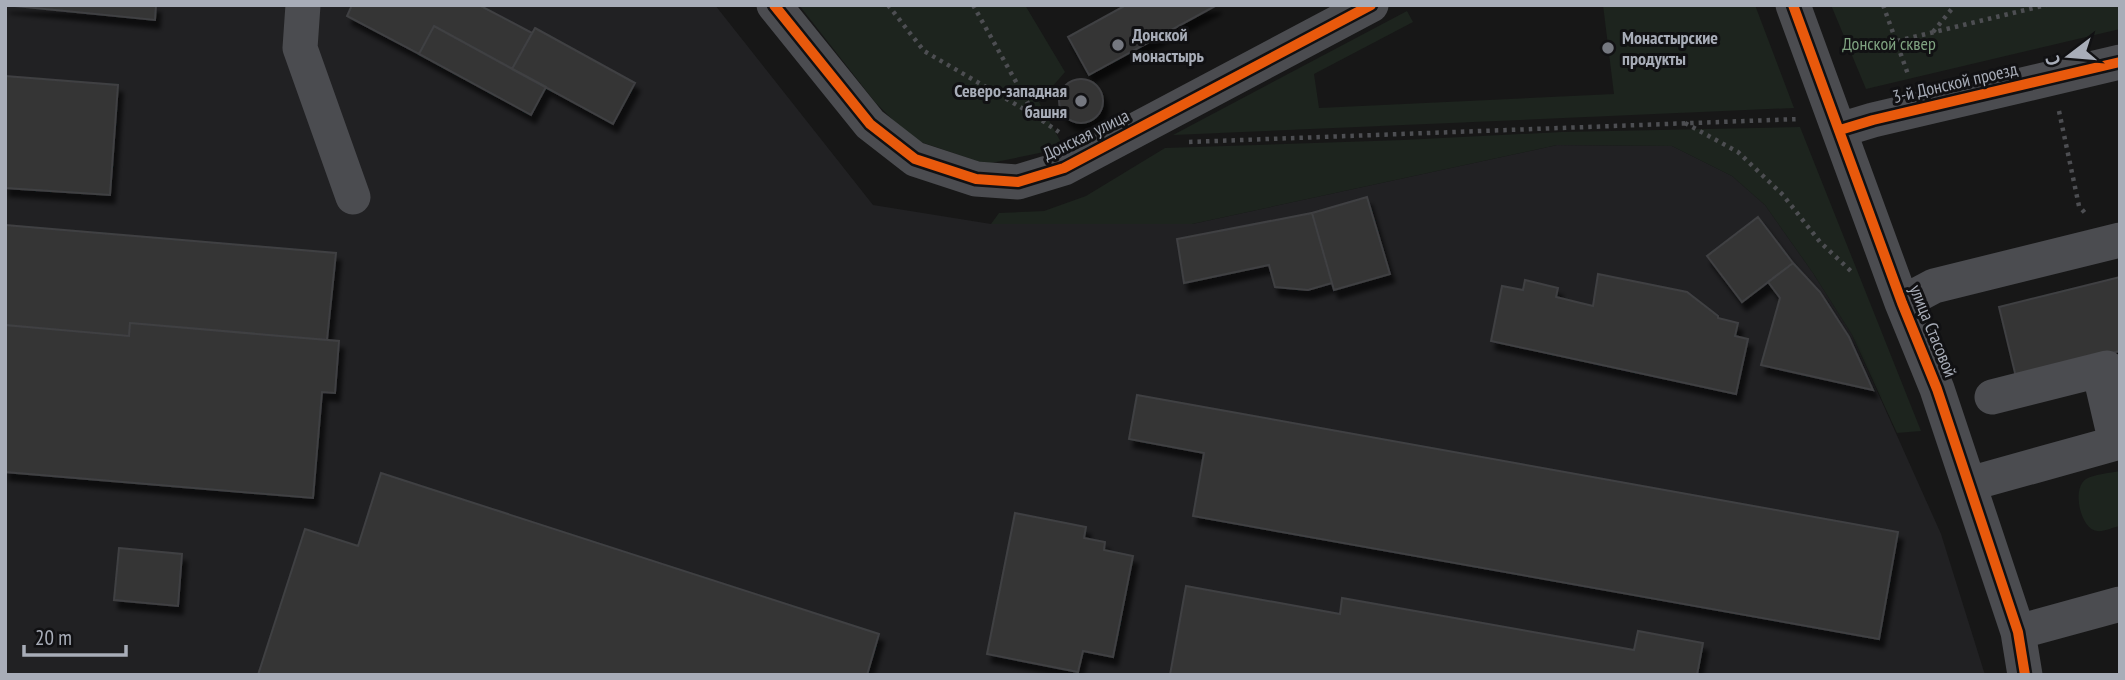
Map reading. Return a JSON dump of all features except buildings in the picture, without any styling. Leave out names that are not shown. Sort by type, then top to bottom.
[{"type":"street","points":[[303,5],[300,48],[353,197]]},
{"type":"street","name":"Донская улица","points":[[774,5],[870,124],[915,159],[976,179],[1018,182],[1064,168],[1371,5]]},
{"type":"street","name":"улица Стасовой","points":[[1793,5],[1902,303],[1937,388],[2018,632],[2025,675]]},
{"type":"street","name":"3-й Донской проезд","points":[[1840,130],[2120,62]]},
{"type":"street","points":[[1902,303],[1934,286],[2114,242]]},
{"type":"street","points":[[1969,484],[2118,442],[2103,369],[1992,397]]},
{"type":"street","points":[[2018,632],[2120,604]]},
{"type":"path","points":[[888,5],[924,51],[1034,115],[1057,132],[1071,132]]},
{"type":"path","points":[[973,5],[1034,115]]},
{"type":"path","points":[[1883,5],[1911,85]]},
{"type":"path","points":[[1932,32],[1955,5]]},
{"type":"path","points":[[1897,41],[2046,5]]},
{"type":"path","points":[[2057,102],[2079,206],[2114,242]]},
{"type":"path","points":[[1178,143],[1803,118]]},
{"type":"path","points":[[1684,123],[1738,152],[1783,195],[1820,242],[1858,279]]},
{"type":"shaded area","points":[[5,5],[715,5],[873,205],[991,224],[1192,224],[1557,145],[1672,146],[1732,176],[1765,205],[1852,335],[1941,534],[1985,675],[5,675]]},
{"type":"green space","points":[[799,5],[1025,5],[1065,72],[1039,102],[1064,148],[986,164],[912,139],[875,102]]},
{"type":"green space","points":[[1603,5],[1755,5],[1794,108],[1173,135],[1407,11],[1413,22],[1314,74],[1319,108],[1614,94]]},
{"type":"green space","name":"Донской сквер","points":[[1831,5],[2120,5],[2120,29],[1866,89]]},
{"type":"green space","points":[[1800,127],[1921,431],[1897,433],[1852,335],[1765,205],[1732,176],[1672,146],[1557,145],[1192,224],[991,224],[999,213],[1044,211],[1086,196],[1165,148],[1562,132]]},
{"type":"green space","points":[[2120,471],[2120,526],[2100,531],[2091,529],[2086,524],[2080,508],[2079,491],[2082,484],[2090,477]]},
{"type":"cycle path","points":[[774,5],[870,124],[915,159],[976,179],[1018,182],[1064,168],[1371,5]]},
{"type":"cycle path","points":[[1793,5],[1902,303],[1937,389],[2018,632],[2025,675]]},
{"type":"cycle path","points":[[1840,130],[2120,62]]},
{"type":"place","name":"Донской монастырь","points":[[1118,45]]},
{"type":"place","name":"Монастырские продукты","points":[[1608,48]]},
{"type":"place","name":"Северо-западная башня","points":[[1081,101]]}]
